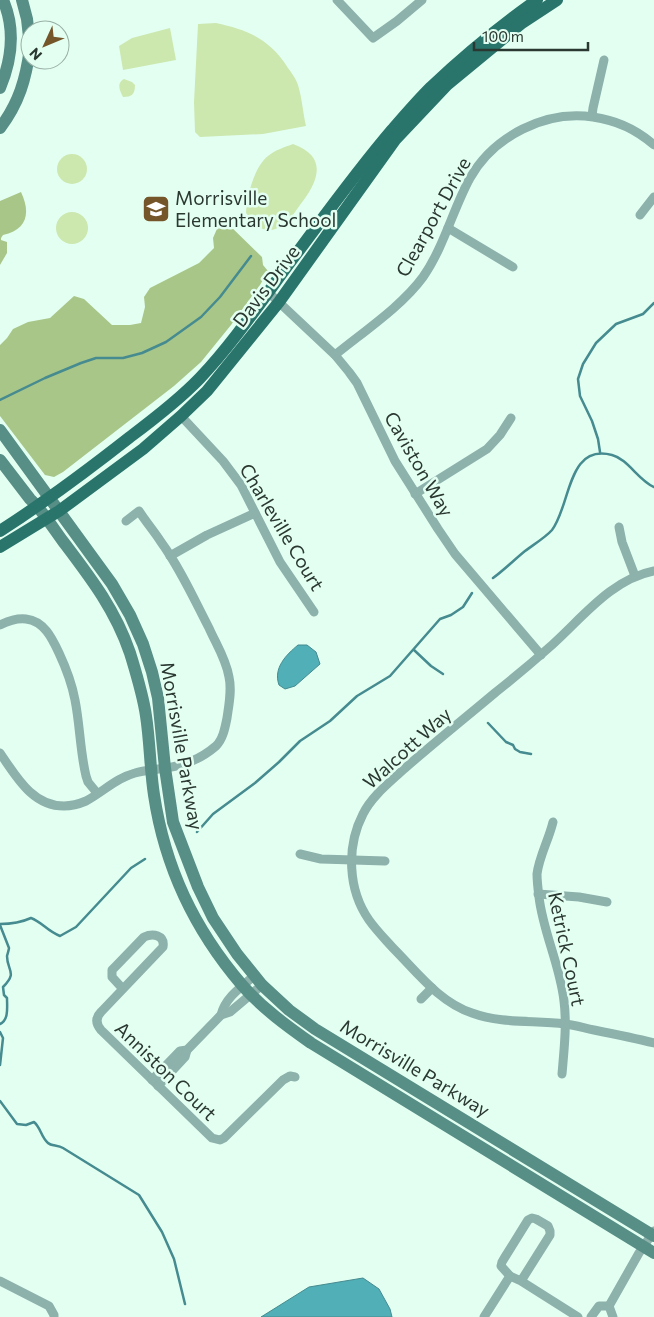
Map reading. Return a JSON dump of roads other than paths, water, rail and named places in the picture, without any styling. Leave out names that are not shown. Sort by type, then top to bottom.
[{"type":"main road","points":[[0,88],[10,55],[11,40],[9,18],[2,0]]},
{"type":"main road","points":[[22,0],[27,20]]},
{"type":"main road","name":"Davis Drive","points":[[0,531],[50,498],[162,412],[194,384],[227,347],[340,194],[410,110],[430,88],[464,58],[537,0]]},
{"type":"main road","name":"Davis Drive","points":[[0,547],[59,511],[143,448],[207,391],[279,302],[395,140],[447,85],[522,23],[557,0]]},
{"type":"main road","points":[[0,128],[13,109],[25,82],[27,70]]},
{"type":"main road","name":"Morrisville Parkway","points":[[0,430],[122,599],[130,615],[143,644],[158,698],[173,822],[198,887],[213,918],[258,980],[288,1010],[315,1029],[653,1234]]},
{"type":"main road","name":"Morrisville Parkway","points":[[0,460],[30,499],[38,506],[108,604],[137,676],[146,716],[151,769],[163,840],[178,883],[183,896],[207,938],[247,990],[280,1020],[311,1044],[649,1250]]},
{"type":"street","points":[[337,0],[373,38],[422,0]]},
{"type":"street","points":[[592,116],[604,60]]},
{"type":"street","name":"Clearport Drive","points":[[335,356],[415,287],[429,266],[470,178],[483,160],[500,144],[520,130],[545,121],[567,117],[592,116],[625,126],[654,145]]},
{"type":"street","points":[[640,215],[654,197]]},
{"type":"street","points":[[448,228],[513,267]]},
{"type":"street","name":"Caviston Way","points":[[268,292],[335,356],[349,372],[357,384],[395,462],[415,494],[456,554],[541,655]]},
{"type":"street","name":"Charleville Court","points":[[181,416],[232,472],[248,498],[280,562],[314,612]]},
{"type":"street","points":[[415,494],[487,449],[500,436],[511,418]]},
{"type":"street","points":[[0,753],[31,794],[57,806],[76,804],[86,800],[123,777],[196,759],[221,740],[225,728],[230,688],[229,677],[221,653],[162,542],[139,512],[126,521]]},
{"type":"street","points":[[170,556],[207,535],[255,513]]},
{"type":"street","points":[[619,527],[622,542],[635,576]]},
{"type":"street","name":"Walcott Way","points":[[654,571],[635,576],[601,598],[541,655],[415,760],[374,797],[358,826],[353,843],[351,861],[356,894],[369,921],[432,988],[454,1005],[478,1015],[498,1020],[566,1024],[654,1043]]},
{"type":"street","points":[[0,625],[9,621],[25,619],[37,623],[49,633],[72,686],[86,776],[96,794]]},
{"type":"street","name":"Ketrick Court","points":[[553,822],[537,875],[538,894],[543,918],[564,1001],[566,1024],[562,1074]]},
{"type":"street","points":[[300,854],[321,859],[385,861]]},
{"type":"street","points":[[538,894],[579,897],[607,902]]},
{"type":"street","points":[[149,935],[160,937],[164,944],[163,947],[123,989],[112,977],[112,970],[144,937],[149,935]]},
{"type":"street","points":[[155,1083],[185,1057],[186,1050],[221,1015],[226,1003],[247,990],[258,980]]},
{"type":"street","points":[[421,999],[432,988]]},
{"type":"street","name":"Anniston Court","points":[[123,989],[98,1015],[97,1023],[101,1030],[207,1134],[216,1140],[224,1138],[283,1080],[290,1076],[295,1077]]},
{"type":"street","points":[[522,1281],[550,1235],[548,1226],[532,1218],[528,1220],[501,1266],[510,1276],[522,1281],[578,1317]]},
{"type":"street","points":[[613,1317],[609,1306],[639,1253],[649,1250],[653,1234]]},
{"type":"street","points":[[489,1315],[510,1276]]},
{"type":"street","points":[[0,1281],[49,1306],[54,1317]]},
{"type":"street","points":[[591,1317],[599,1306],[609,1306]]},
{"type":"water","points":[[298,645],[307,645],[316,652],[320,664],[295,686],[285,689],[279,685],[279,668],[289,653]]},
{"type":"water","points":[[363,1278],[379,1289],[390,1309],[392,1317],[261,1317],[309,1287]]},
{"type":"waterway","points":[[0,400],[81,363],[96,358],[123,358],[142,353],[166,342],[201,317],[220,297],[251,256]]},
{"type":"waterway","points":[[600,452],[592,421],[580,396],[578,379],[583,364],[596,343],[616,324],[643,314],[654,303]]},
{"type":"waterway","points":[[493,578],[552,530],[558,519],[572,479],[578,467],[586,458],[597,454],[618,457],[643,480],[654,487]]},
{"type":"waterway","points":[[197,832],[213,814],[255,783],[300,741],[330,721],[357,696],[390,676],[440,619],[451,615],[463,607],[472,593]]},
{"type":"waterway","points":[[414,650],[443,674]]},
{"type":"waterway","points":[[488,723],[515,749],[531,754]]},
{"type":"waterway","points":[[0,924],[16,923],[31,918],[60,936],[76,927],[131,868],[145,859]]},
{"type":"waterway","points":[[0,925],[9,948],[7,961],[11,975],[3,987],[4,995],[7,998],[7,1013],[5,1020],[0,1024]]},
{"type":"waterway","points":[[0,1032],[3,1038],[0,1065]]},
{"type":"waterway","points":[[0,1101],[17,1124],[26,1125],[34,1122],[49,1144],[63,1148],[139,1195],[162,1232],[174,1259],[185,1304]]},
{"type":"place","name":"Morrisville Elementary School","points":[[156,209]]}]
